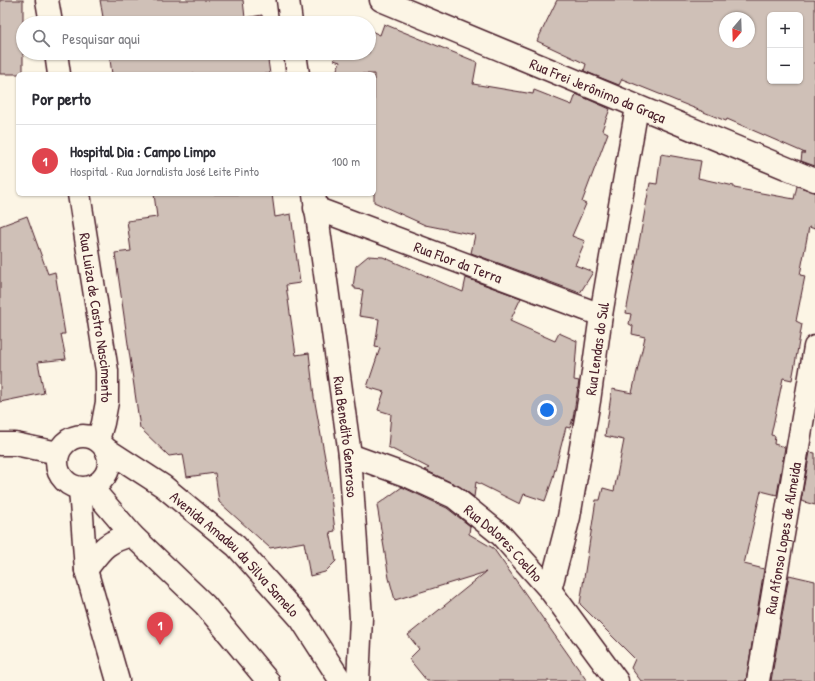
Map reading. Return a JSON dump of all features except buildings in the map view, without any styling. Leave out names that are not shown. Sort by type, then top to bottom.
[{"type":"street","points":[[47,0],[50,16]]},
{"type":"street","points":[[288,0],[290,16]]},
{"type":"street","name":"Rua Frei Jerônimo da Graça","points":[[381,0],[815,180]]},
{"type":"street","points":[[57,60],[59,72]]},
{"type":"street","points":[[296,60],[298,72]]},
{"type":"street","name":"Rua Lendas do Sul","points":[[550,590],[569,517],[589,401],[601,315],[637,106]]},
{"type":"street","name":"Rua Luiza de Castro Nascimento","points":[[78,196],[107,371],[107,402],[103,423],[102,445]]},
{"type":"street","name":"Rua Flor da Terra","points":[[314,201],[601,315]]},
{"type":"street","name":"Rua Benedito Generoso","points":[[314,201],[350,455],[361,618],[358,681]]},
{"type":"street","name":"Rua Afonso Lopes de Almeida","points":[[758,681],[815,347]]},
{"type":"street","points":[[87,436],[102,445],[110,460],[108,472],[102,482],[86,488],[69,485],[60,476],[57,465],[58,453],[65,443],[75,437],[87,436]]},
{"type":"street","points":[[0,444],[15,444],[58,453]]},
{"type":"street","name":"Avenida Amadeu da Silva Samelo","points":[[102,445],[164,486],[236,546],[301,619],[341,681]]},
{"type":"street","name":"Rua Dolores Coelho","points":[[350,455],[408,476],[454,497],[501,535],[550,590],[616,681]]},
{"type":"street","points":[[86,488],[205,606],[268,681]]},
{"type":"street","points":[[86,488],[86,570],[118,681]]},
{"type":"street","points":[[86,570],[102,549],[117,539],[132,535]]},
{"type":"place","name":"Hospital Dia : Campo Limpo","points":[[160,645]]}]
